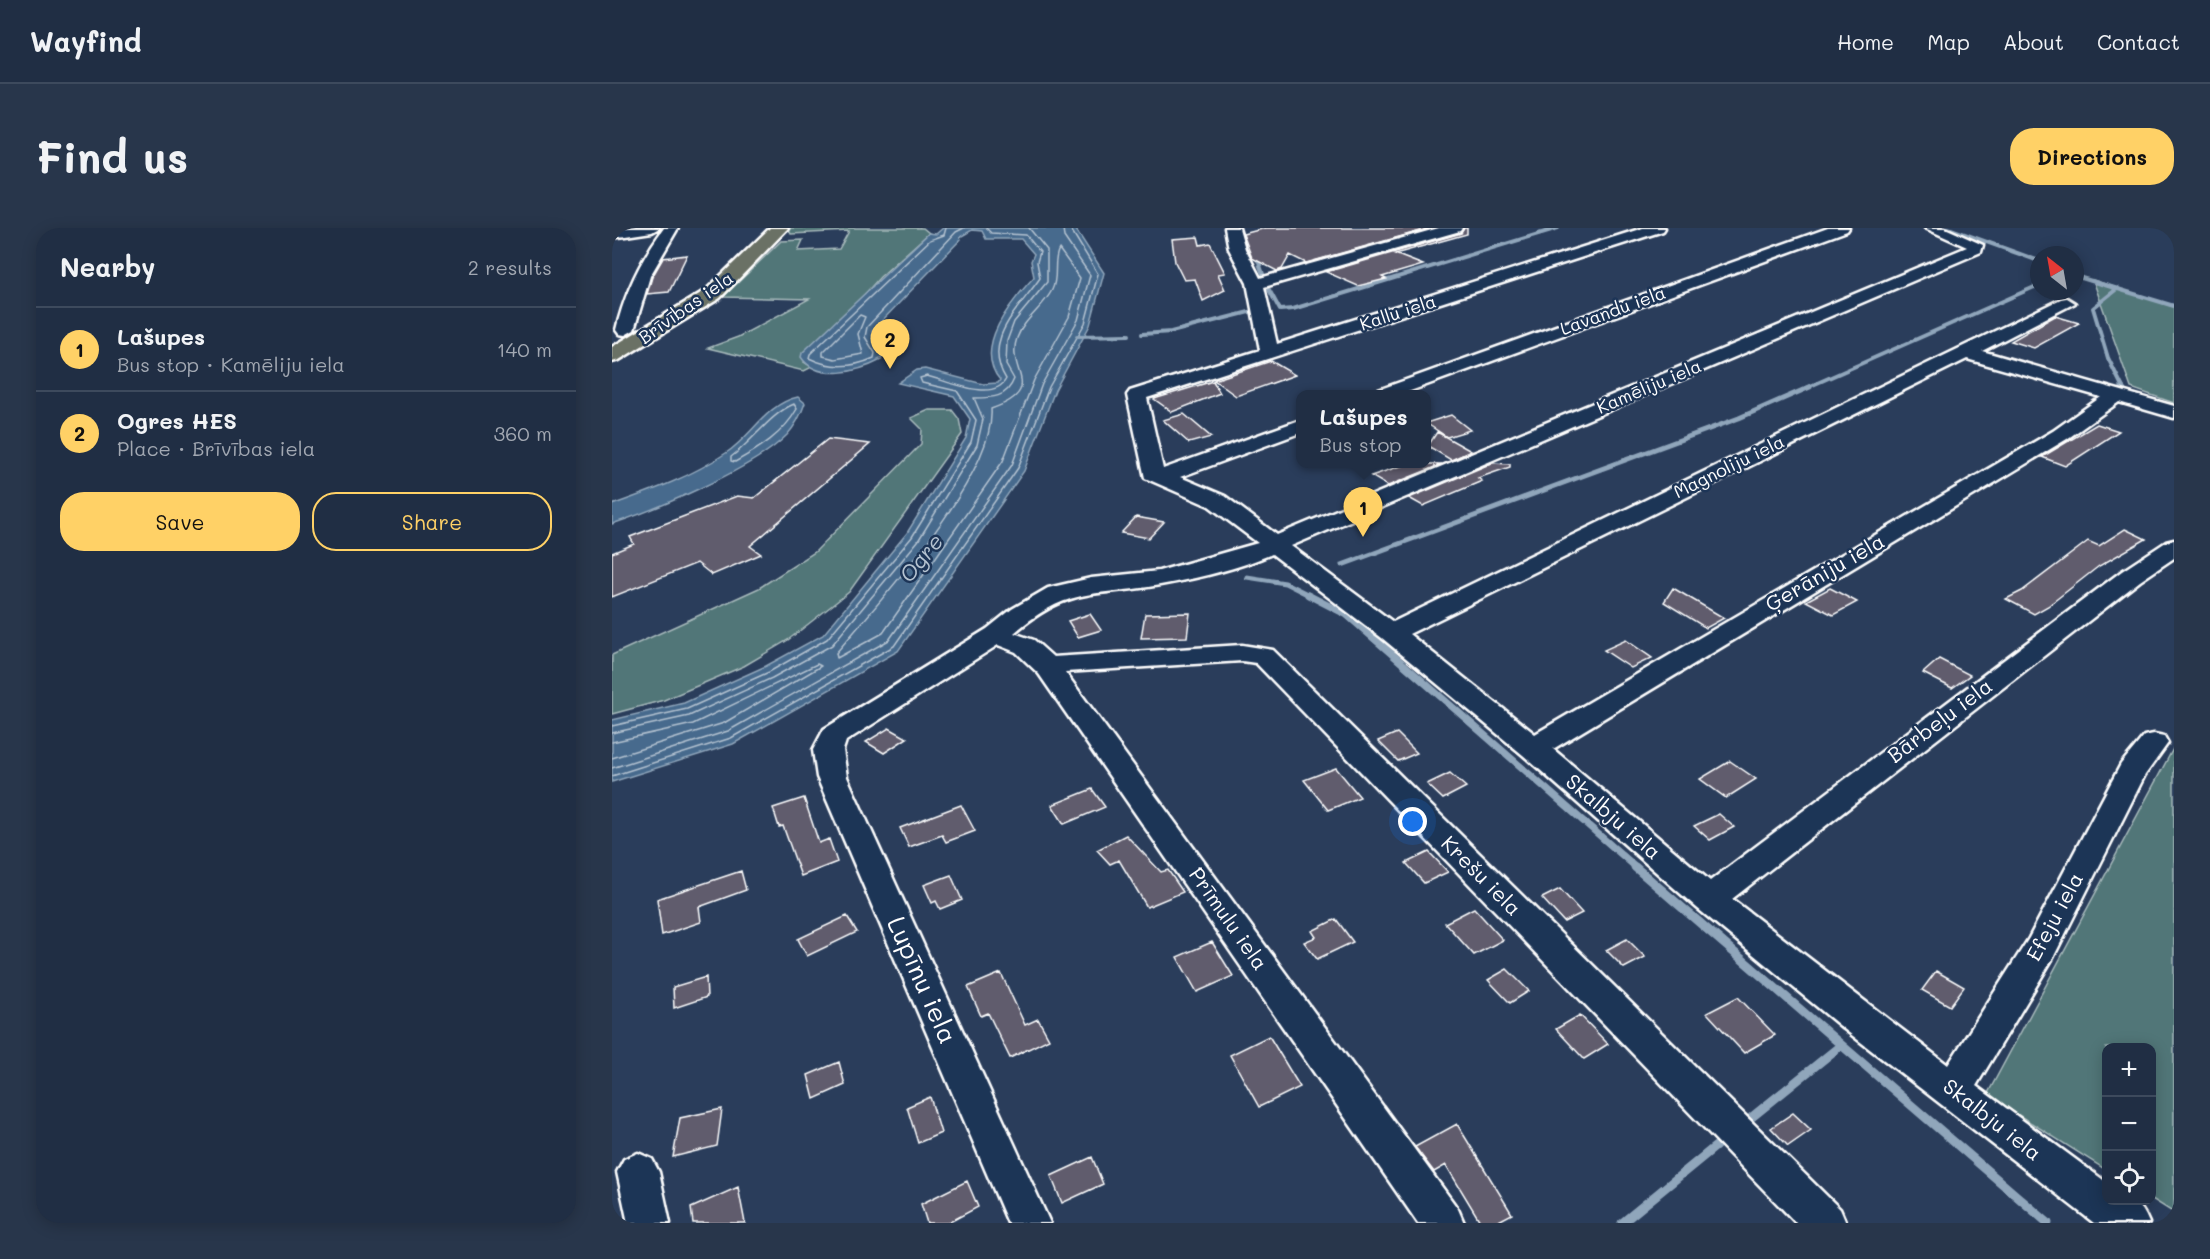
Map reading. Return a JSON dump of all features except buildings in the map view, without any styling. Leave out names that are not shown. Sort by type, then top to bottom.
[{"type":"main road","name":"Brīvības iela","points":[[612,356],[657,331],[713,294],[780,228]]},
{"type":"street","points":[[612,234],[652,228]]},
{"type":"street","points":[[657,331],[619,331],[642,274],[671,228]]},
{"type":"street","points":[[1255,283],[1271,282],[1455,228]]},
{"type":"street","name":"Kallu iela","points":[[1160,477],[1153,473],[1137,395],[1658,228]]},
{"type":"street","name":"Lavandu iela","points":[[1396,390],[1842,228]]},
{"type":"street","name":"Kamēliju iela","points":[[1276,545],[1976,249],[1975,245],[1932,228]]},
{"type":"street","points":[[1237,231],[1237,249],[1255,283],[1270,353]]},
{"type":"street","name":"Magnoliju iela","points":[[1391,633],[2067,303]]},
{"type":"street","points":[[1964,352],[2174,412]]},
{"type":"street","name":"Ģerāniju iela","points":[[1533,748],[2060,435],[2116,396]]},
{"type":"street","points":[[1160,477],[1296,427]]},
{"type":"street","name":"Skalbju iela","points":[[1160,477],[1217,501],[1391,633],[1533,748],[1709,899],[1857,1018],[2127,1223]]},
{"type":"street","points":[[996,635],[1021,614],[1057,592],[1091,585],[1137,581],[1184,573],[1276,545]]},
{"type":"street","name":"Bārbeļu iela","points":[[1709,899],[2112,590],[2174,546]]},
{"type":"street","name":"Prīmulu iela","points":[[996,635],[1025,646],[1049,668],[1443,1223]]},
{"type":"street","name":"Lupīnu iela","points":[[996,635],[834,736],[828,750],[832,777],[1029,1223]]},
{"type":"street","name":"Krešu iela","points":[[1049,668],[1059,664],[1242,653],[1264,656],[1825,1223]]},
{"type":"street","name":"Efeju iela","points":[[1953,1090],[2041,948],[2132,771],[2154,743]]},
{"type":"street","points":[[638,1172],[649,1223]]},
{"type":"green space","points":[[791,228],[923,228],[929,233],[880,277],[804,362],[812,367],[804,371],[708,348],[738,337],[809,299],[723,297],[781,241],[803,240],[798,251],[839,249],[849,231],[791,234],[789,230]]},
{"type":"green space","points":[[2093,280],[2174,307],[2174,403],[2131,388]]},
{"type":"green space","points":[[929,410],[952,410],[959,419],[962,434],[849,592],[788,640],[744,666],[664,700],[612,714],[612,655],[759,588],[815,552],[921,444],[922,429],[911,418]]},
{"type":"green space","points":[[2174,747],[2174,1213],[2156,1202],[2156,1043],[2102,1043],[2102,1167],[1987,1095]]},
{"type":"water","name":"Ogre","points":[[943,228],[1075,228],[1104,273],[1090,325],[1055,390],[1024,471],[898,651],[733,744],[612,782],[612,720],[684,703],[766,666],[823,635],[907,533],[966,438],[970,419],[954,396],[898,383],[917,370],[925,369],[983,384],[998,383],[1000,380],[993,367],[990,353],[993,339],[1006,311],[1034,277],[1031,261],[1034,254],[1021,239],[986,239],[982,231],[972,230],[960,237],[961,239],[872,331],[873,342],[885,355],[878,359],[881,360],[851,371],[828,372],[808,365],[801,357],[802,353],[929,233],[936,234]]},
{"type":"water","points":[[798,397],[805,403],[800,416],[787,435],[772,448],[704,486],[612,524],[612,505],[670,483],[713,462],[735,446],[777,406]]},
{"type":"waterway","points":[[1267,286],[1280,310],[1293,309],[1558,228]]},
{"type":"waterway","points":[[1948,228],[2030,258]]},
{"type":"waterway","points":[[1260,254],[1257,257],[1265,280]]},
{"type":"waterway","points":[[2084,279],[2117,289]]},
{"type":"waterway","points":[[1806,388],[2030,289]]},
{"type":"waterway","points":[[2117,289],[2174,306]]},
{"type":"waterway","points":[[2117,289],[2093,308],[2108,358],[2123,388]]},
{"type":"waterway","points":[[1142,334],[1171,332],[1257,310]]},
{"type":"waterway","points":[[1077,336],[1129,335]]},
{"type":"waterway","points":[[1342,565],[1739,418],[1810,387]]},
{"type":"waterway","points":[[2122,387],[2126,395],[2131,396]]},
{"type":"waterway","points":[[1247,577],[1285,583],[1311,596]]},
{"type":"waterway","points":[[1308,595],[1347,615],[1637,868]]},
{"type":"waterway","points":[[1635,867],[2048,1223]]},
{"type":"waterway","points":[[1752,1117],[1840,1046]]},
{"type":"waterway","points":[[1622,1223],[1716,1146]]},
{"type":"place","name":"Ogres HES","points":[[890,369]]},
{"type":"place","name":"Lašupes","points":[[1363,537]]}]
